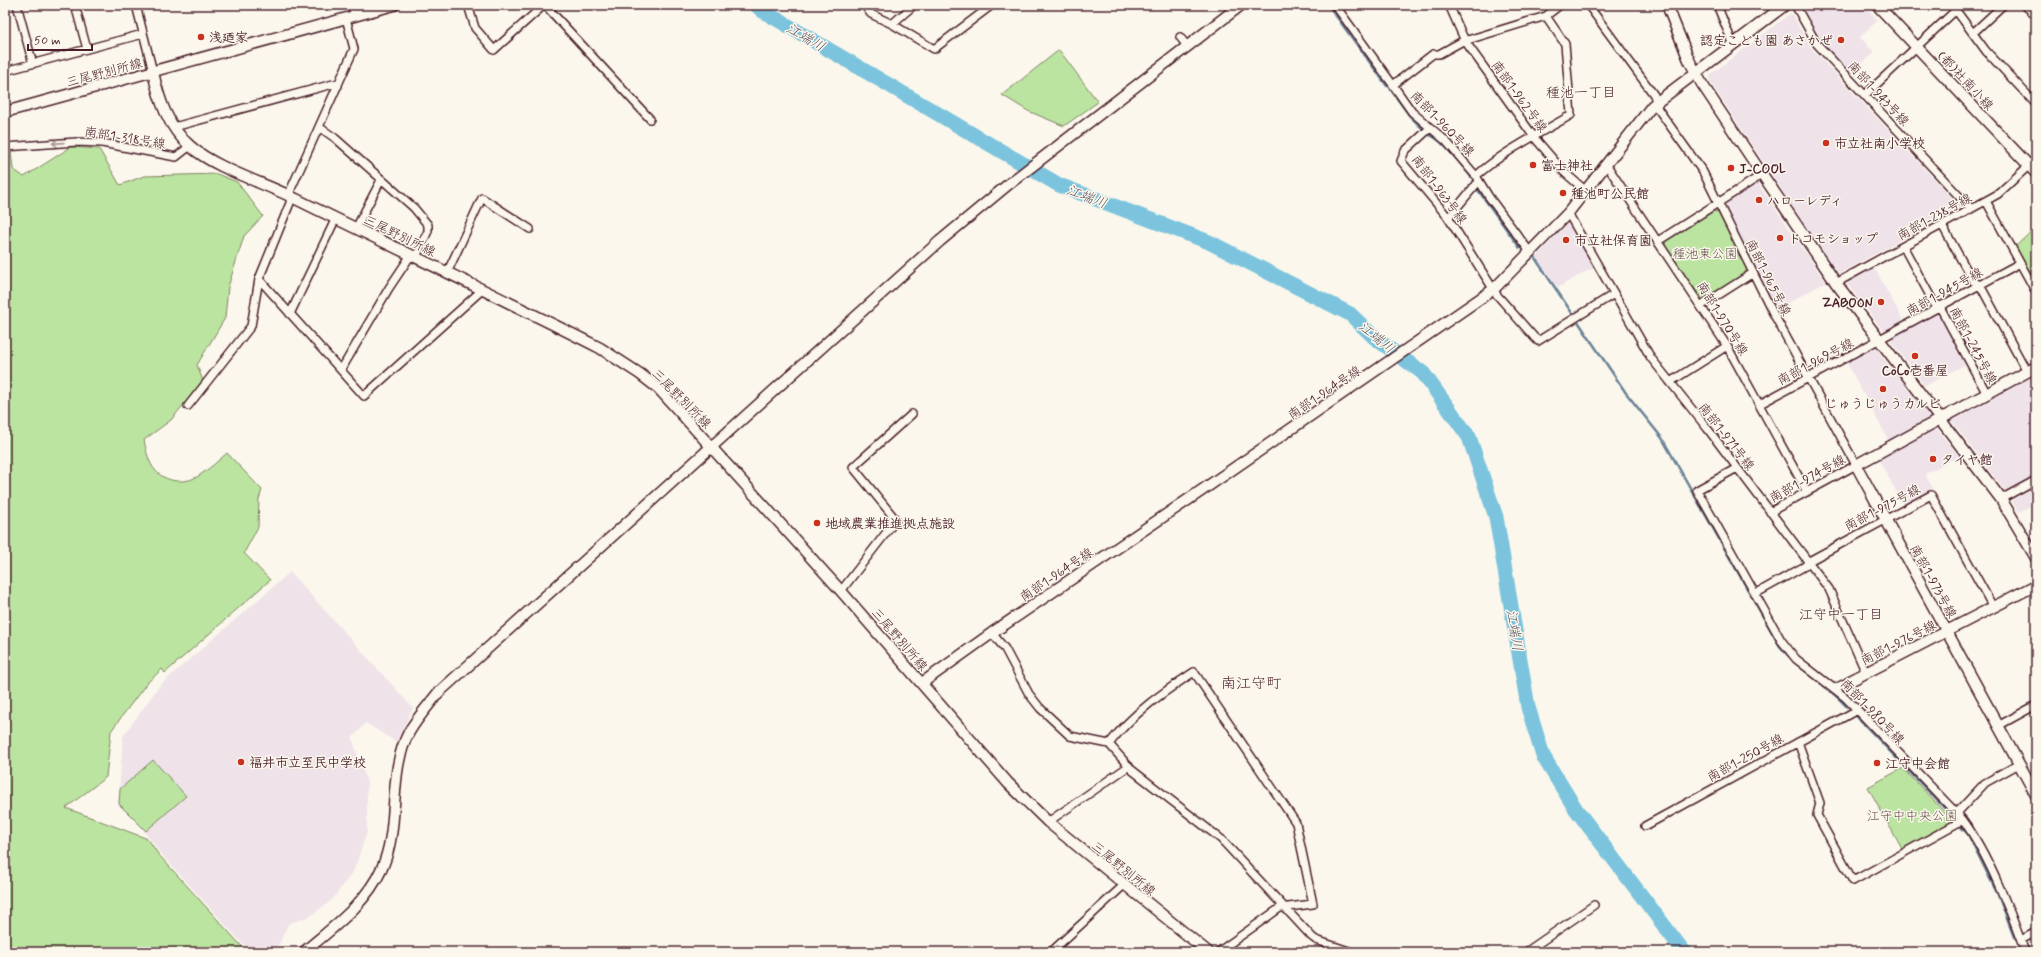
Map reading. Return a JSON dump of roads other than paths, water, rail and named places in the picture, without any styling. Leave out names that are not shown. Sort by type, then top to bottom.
[{"type":"street","points":[[17,5],[33,64]]},
{"type":"street","points":[[75,5],[87,49]]},
{"type":"street","points":[[136,5],[153,72],[394,5]]},
{"type":"street","points":[[188,406],[251,326],[259,280],[290,203],[290,189],[354,49],[351,17],[352,5]]},
{"type":"street","points":[[468,5],[475,28],[494,50],[545,5],[650,120]]},
{"type":"street","points":[[864,5],[871,14],[892,24],[934,49],[992,5]]},
{"type":"street","points":[[892,24],[914,5]]},
{"type":"street","points":[[304,952],[360,904],[377,879],[390,843],[401,755],[409,733],[427,706],[450,683],[940,241],[1058,146],[1241,5]]},
{"type":"street","points":[[1335,5],[1393,86]]},
{"type":"street","name":"南部1-962号線","points":[[1449,5],[1466,41],[1534,137],[1564,172],[1586,191]]},
{"type":"street","name":"南部1-960号線","points":[[1530,252],[1477,179],[1446,141],[1412,112],[1393,86],[1433,54],[1439,54],[1466,41],[1546,16],[1560,5]]},
{"type":"street","name":"南部1-965号線","points":[[1588,5],[1654,95],[1658,109],[1703,172],[1753,273],[1856,465]]},
{"type":"street","points":[[1667,5],[1696,72],[1762,174],[1836,283],[2001,499],[2036,558]]},
{"type":"street","points":[[1717,5],[1733,44]]},
{"type":"street","points":[[1696,72],[1784,5]]},
{"type":"street","name":"南部1-943号線","points":[[1795,5],[1817,44],[1971,208]]},
{"type":"street","name":"(都)社南小線","points":[[1877,5],[1916,47],[2032,162],[2036,173]]},
{"type":"street","points":[[1973,33],[2003,5]]},
{"type":"street","points":[[2024,5],[2036,15]]},
{"type":"street","points":[[1865,95],[1916,47],[1954,8],[1986,51],[2036,104]]},
{"type":"street","points":[[1449,217],[1488,165],[1571,115],[1565,44],[1546,16]]},
{"type":"street","points":[[5,71],[144,34]]},
{"type":"street","points":[[1180,37],[1187,46]]},
{"type":"street","name":"三尾野別所線","points":[[5,112],[153,72],[158,97],[174,127],[190,146],[221,165],[336,218],[600,348],[629,366],[658,388],[712,446],[922,683],[1008,783],[1048,822],[1208,952]]},
{"type":"street","name":"南部1-964号線","points":[[922,683],[992,632],[1369,376],[1494,289],[1568,213],[1656,102],[1696,72]]},
{"type":"street","points":[[174,127],[332,84],[338,86]]},
{"type":"street","points":[[319,127],[335,138],[414,208],[428,225],[428,230],[413,256],[389,288],[341,370]]},
{"type":"street","name":"南部1-963号線","points":[[1430,128],[1405,151],[1400,161],[1449,217],[1497,295],[1538,341],[1614,294]]},
{"type":"street","name":"南部1-318号線","points":[[5,146],[76,142],[102,143],[176,157],[190,146]]},
{"type":"street","name":"南部1-238号線","points":[[1836,283],[1998,194],[2032,162]]},
{"type":"street","name":"南部1-970号線","points":[[1606,164],[1727,346],[1808,492]]},
{"type":"street","points":[[1658,241],[1757,178]]},
{"type":"street","points":[[356,228],[381,180]]},
{"type":"street","points":[[447,273],[482,198],[530,229]]},
{"type":"street","points":[[1986,201],[2036,292]]},
{"type":"street","name":"南部1-971号線","points":[[1568,213],[1651,358],[1829,589],[1866,673]]},
{"type":"street","points":[[290,314],[336,218]]},
{"type":"street","points":[[1856,465],[2032,370],[1980,285],[1973,281],[1942,225]]},
{"type":"street","name":"南部1-245号線","points":[[1903,246],[1934,303],[1940,307],[1986,394]]},
{"type":"street","name":"南部1-945号線","points":[[1880,339],[2020,263]]},
{"type":"street","points":[[1701,306],[1753,273]]},
{"type":"street","points":[[259,280],[364,396],[482,290]]},
{"type":"street","name":"南部1-969号線","points":[[1760,404],[1880,339]]},
{"type":"street","points":[[1670,382],[1727,346]]},
{"type":"street","points":[[841,591],[896,520],[853,466],[912,414]]},
{"type":"street","name":"南部1-974号線","points":[[1770,512],[1856,465]]},
{"type":"street","name":"南部1-973号線","points":[[1856,465],[2036,795]]},
{"type":"street","name":"南部1-980号線","points":[[1737,468],[1697,490],[1782,640],[1796,659],[1835,688],[1963,820],[1971,831],[1998,886],[2025,952]]},
{"type":"street","points":[[2001,499],[2036,480]]},
{"type":"street","name":"南部1-975号線","points":[[1755,594],[1885,519],[1931,495],[1993,607]]},
{"type":"street","name":"南部1-976号線","points":[[1835,688],[2036,585]]},
{"type":"street","points":[[992,632],[1005,649],[1029,694],[1040,708],[1070,736],[1109,744],[1129,766],[1221,839],[1316,940],[1352,952]]},
{"type":"street","points":[[1109,744],[1120,730],[1147,704],[1194,672],[1296,823],[1313,904],[1284,907],[1218,952]]},
{"type":"street","points":[[1998,726],[2036,705]]},
{"type":"street","name":"南部1-250号線","points":[[1645,826],[1857,710]]},
{"type":"street","points":[[1798,742],[1820,803],[1817,815],[1853,881],[1963,820]]},
{"type":"street","points":[[1956,814],[1986,783],[2019,764]]},
{"type":"street","points":[[1048,822],[1129,766]]},
{"type":"street","points":[[1051,952],[1124,885]]},
{"type":"street","points":[[1526,952],[1594,905]]},
{"type":"street","points":[[2021,940],[2036,932]]},
{"type":"waterway","name":"江端川","points":[[756,5],[763,11],[1059,185],[1209,242],[1350,314],[1375,338],[1423,373],[1469,437],[1496,517],[1528,707],[1543,756],[1575,808],[1684,952]]},
{"type":"waterway","points":[[1328,5],[1387,86]]},
{"type":"waterway","points":[[1391,90],[1409,115],[1422,128]]},
{"type":"waterway","points":[[1429,135],[1439,141],[1452,154],[1473,179],[1473,183]]},
{"type":"waterway","points":[[1478,190],[1520,248]]},
{"type":"waterway","points":[[1535,258],[1572,313]]},
{"type":"waterway","points":[[1579,323],[1626,393],[1662,438],[1779,645],[1795,662],[1839,698],[1847,707]]},
{"type":"waterway","points":[[1857,717],[1951,815]]},
{"type":"waterway","points":[[1961,827],[1968,834],[1998,895],[2014,937]]},
{"type":"place","name":"浅廼家","points":[[201,37]]},
{"type":"place","name":"認定こども園 あさかぜ","points":[[1841,40]]},
{"type":"place","name":"市立社南小学校","points":[[1826,143]]},
{"type":"place","name":"富士神社","points":[[1533,165]]},
{"type":"place","name":"J-COOL","points":[[1731,168]]},
{"type":"place","name":"種池町公民館","points":[[1563,193]]},
{"type":"place","name":"ハローレディ","points":[[1759,200]]},
{"type":"place","name":"ドコモショップ","points":[[1780,238]]},
{"type":"place","name":"市立社保育園","points":[[1566,240]]},
{"type":"place","name":"ZABOON","points":[[1881,302]]},
{"type":"place","name":"CoCo壱番屋","points":[[1915,356]]},
{"type":"place","name":"じゅうじゅうカルビ","points":[[1883,389]]},
{"type":"place","name":"タイヤ館","points":[[1933,459]]},
{"type":"place","name":"地域農業推進拠点施設","points":[[817,523]]},
{"type":"place","name":"福井市立至民中学校","points":[[241,762]]},
{"type":"place","name":"江守中会館","points":[[1877,763]]},
{"type":"district","name":"種池一丁目","points":[[1581,92]]},
{"type":"district","name":"江守中一丁目","points":[[1841,614]]},
{"type":"district","name":"南江守町","points":[[1251,683]]},
{"type":"park label","name":"種池東公園","points":[[1705,253]]},
{"type":"park label","name":"江守中中央公園","points":[[1912,815]]}]
